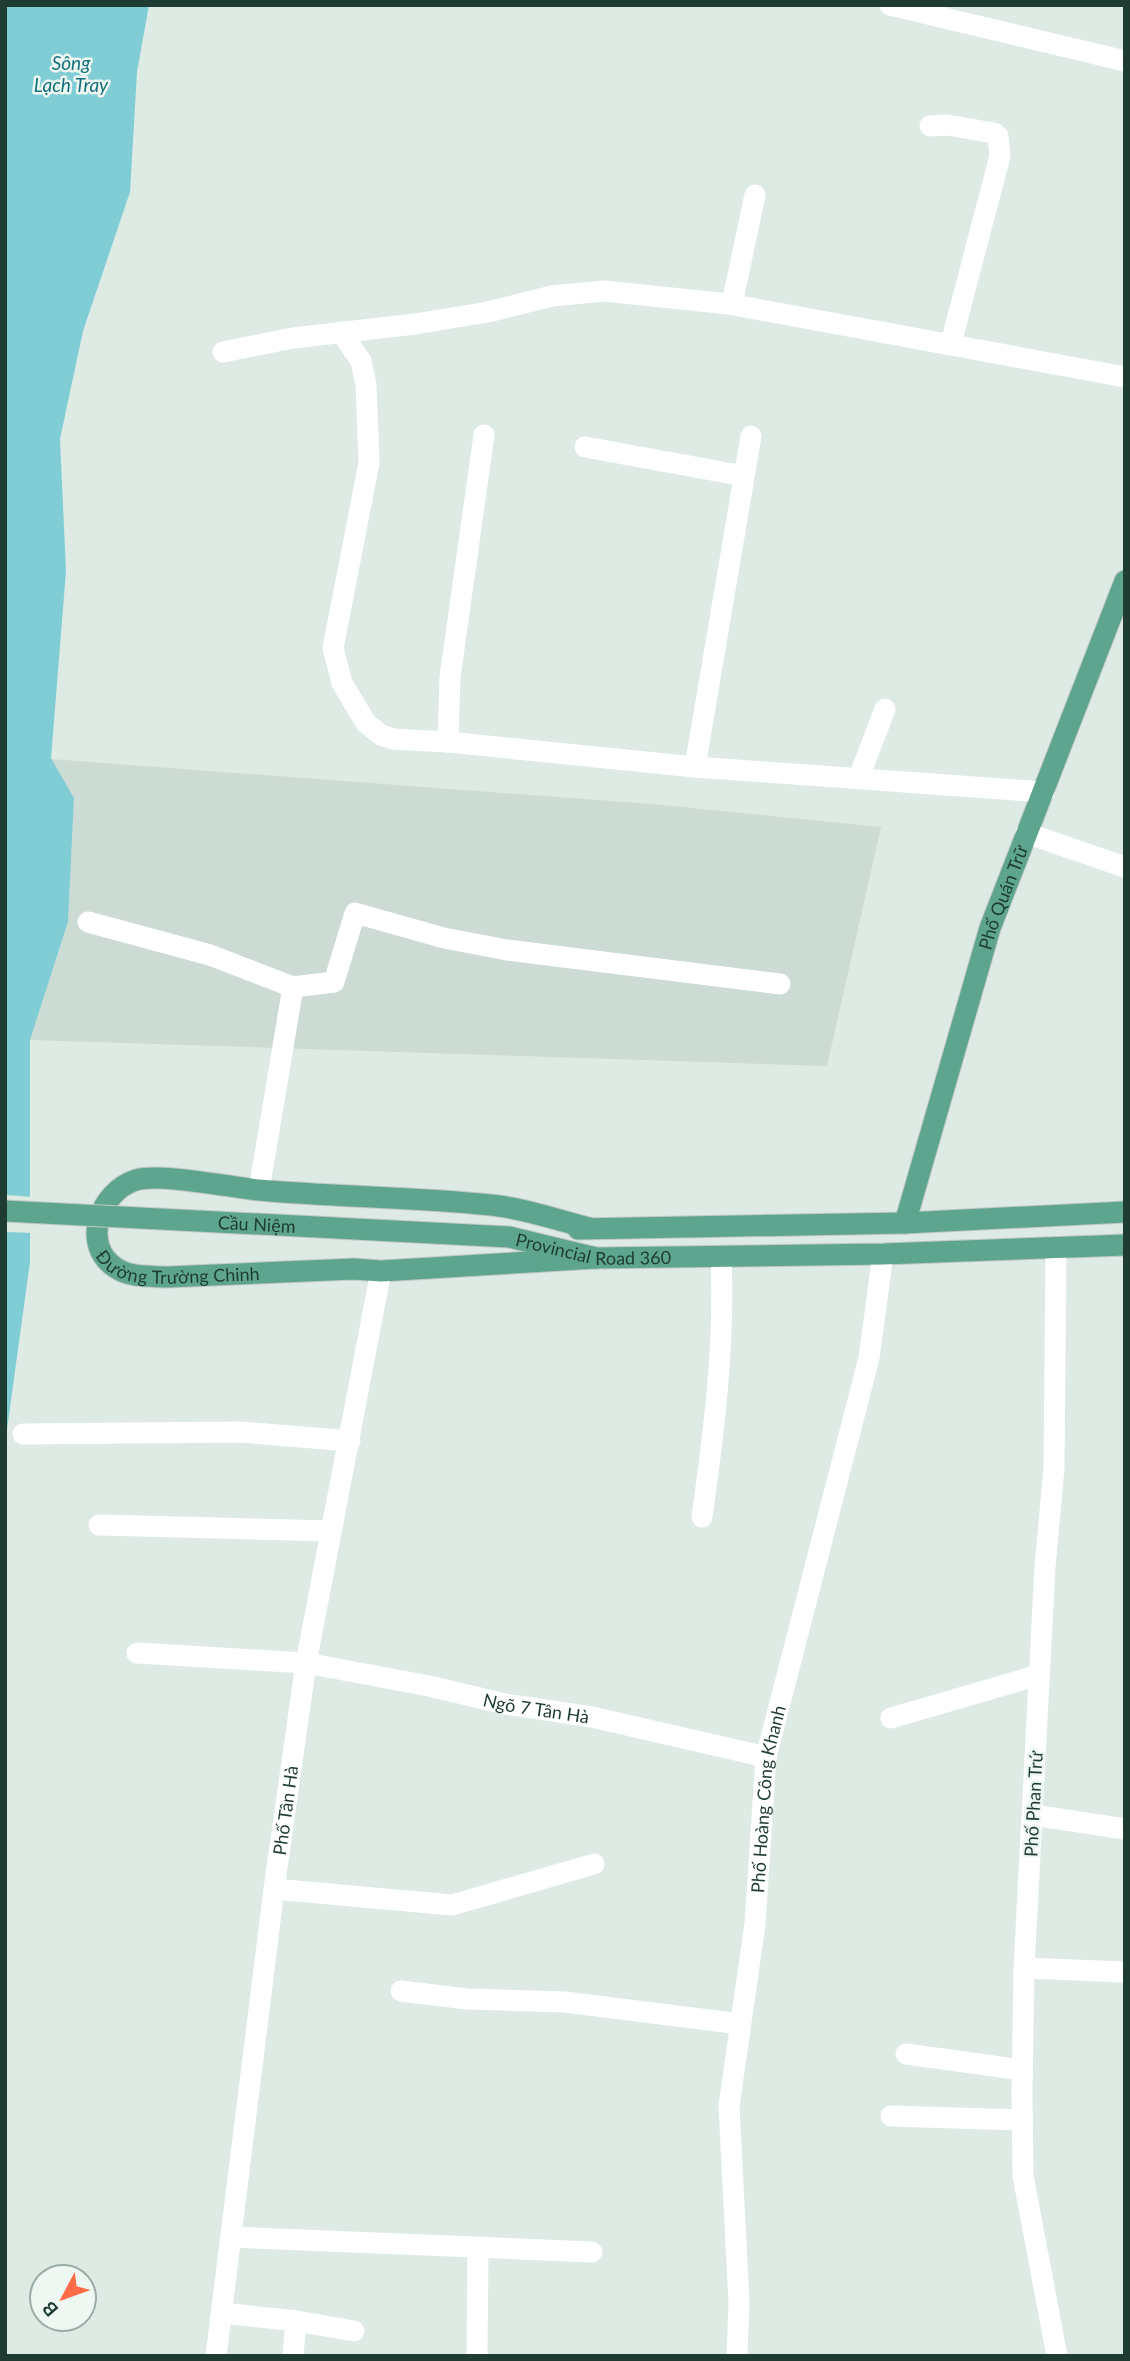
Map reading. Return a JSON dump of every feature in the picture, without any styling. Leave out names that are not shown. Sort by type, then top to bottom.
[{"type":"main road","name":"Phố Quán Trữ","points":[[905,1223],[990,928],[1125,581]]},
{"type":"main road","name":"Đường Trường Chinh","points":[[589,1228],[494,1205],[259,1190],[149,1178],[123,1186],[97,1221],[98,1244],[116,1268],[136,1276],[381,1271],[596,1258]]},
{"type":"main road","name":"Cầu Niệm","points":[[5,1211],[509,1237]]},
{"type":"main road","name":"Provincial Road 360","points":[[509,1237],[589,1228],[905,1223],[1125,1212]]},
{"type":"main road","name":"Provincial Road 360","points":[[509,1237],[596,1258],[883,1254],[1125,1245]]},
{"type":"street","points":[[890,5],[1125,61]]},
{"type":"street","points":[[930,126],[947,125],[994,133],[1000,143],[1000,156],[951,343]]},
{"type":"street","points":[[729,304],[733,299],[755,195]]},
{"type":"street","points":[[223,352],[256,344],[415,324],[579,293],[604,291],[729,304],[1125,377]]},
{"type":"street","points":[[341,332],[361,361],[366,384],[369,463],[333,648],[342,683],[366,723],[381,735],[393,739],[695,767],[1044,792]]},
{"type":"street","points":[[447,742],[450,677],[484,435]]},
{"type":"street","points":[[695,767],[751,436]]},
{"type":"street","points":[[585,447],[744,475]]},
{"type":"street","points":[[859,777],[885,709]]},
{"type":"street","points":[[1026,833],[1125,867]]},
{"type":"street","points":[[88,922],[210,955],[293,987],[334,982],[355,913],[444,938],[507,950],[780,984]]},
{"type":"street","points":[[259,1190],[293,987]]},
{"type":"street","name":"Phố Phan Trứ","points":[[1056,1249],[1055,1468],[1039,1675],[1024,1968],[1022,2120],[1023,2176],[1057,2356]]},
{"type":"street","name":"Phố Hoàng Công Khanh","points":[[737,2356],[739,2302],[729,2106],[755,1924],[766,1757],[869,1358],[883,1254]]},
{"type":"street","points":[[702,1517],[722,1327],[722,1257]]},
{"type":"street","name":"Phố Tân Hà","points":[[216,2356],[274,1889],[306,1663],[329,1531],[350,1441],[381,1271]]},
{"type":"street","points":[[23,1434],[205,1431],[350,1441]]},
{"type":"street","points":[[99,1525],[329,1531]]},
{"type":"street","name":"Ngõ 7 Tân Hà","points":[[138,1653],[306,1663],[429,1686],[505,1704],[592,1717],[766,1757]]},
{"type":"street","points":[[891,1718],[1039,1675]]},
{"type":"street","points":[[1032,1815],[1125,1829]]},
{"type":"street","points":[[274,1889],[452,1905],[594,1864]]},
{"type":"street","points":[[1024,1968],[1125,1972]]},
{"type":"street","points":[[401,1991],[467,1999],[565,2002],[740,2024]]},
{"type":"street","points":[[906,2054],[1022,2070]]},
{"type":"street","points":[[891,2116],[1022,2120]]},
{"type":"street","points":[[232,2237],[592,2252]]},
{"type":"street","points":[[477,2356],[478,2248]]},
{"type":"street","points":[[222,2313],[354,2331]]},
{"type":"street","points":[[293,2356],[296,2321]]},
{"type":"shaded area","points":[[51,759],[663,805],[881,827],[827,1066],[30,1040],[68,922],[74,798]]},
{"type":"water","name":"Sông Lạch Tray","points":[[5,5],[149,5],[137,72],[130,192],[83,331],[60,439],[66,571],[51,758],[74,798],[68,922],[30,1040],[30,1262],[5,1444]]},
{"type":"pier","points":[[5,1195],[33,1197],[34,1233],[5,1232]]}]
